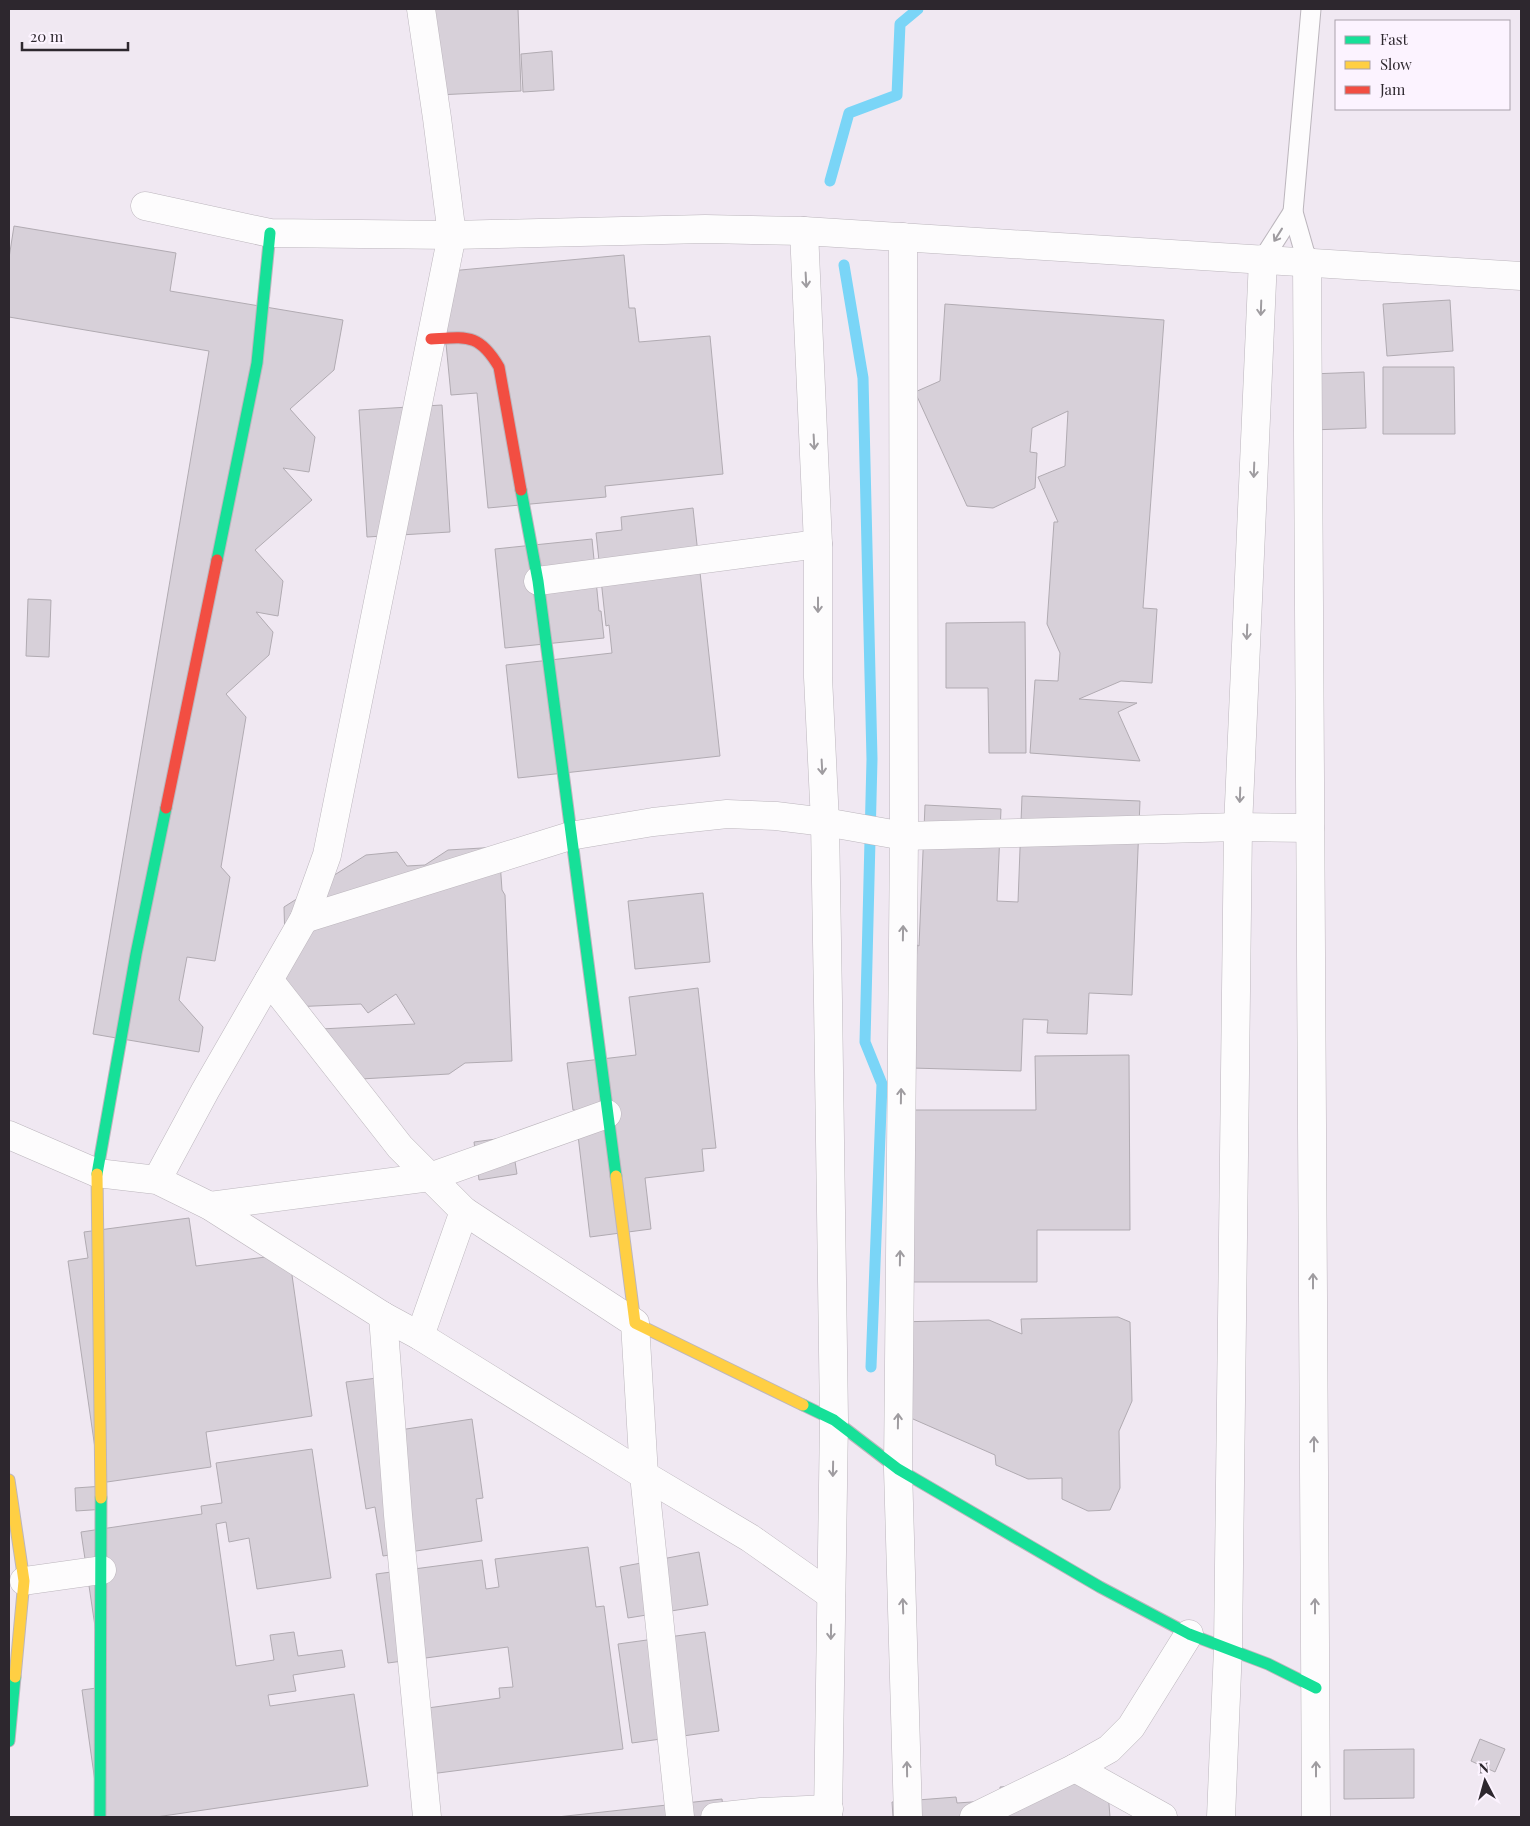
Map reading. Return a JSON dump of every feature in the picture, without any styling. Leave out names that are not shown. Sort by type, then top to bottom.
[{"type":"street","points":[[157,1180],[205,1091],[304,919],[327,855],[452,235],[438,118],[421,9]]},
{"type":"street","points":[[146,206],[270,233],[452,235],[705,229],[804,231],[1307,261],[1521,276]]},
{"type":"street","points":[[715,1817],[761,1812],[828,1813],[834,1420],[824,822],[818,677],[818,544],[804,231]]},
{"type":"street","points":[[100,1817],[102,1570],[97,1173],[136,954],[257,364],[270,233]]},
{"type":"street","points":[[903,237],[904,836],[898,1470],[908,1817]]},
{"type":"street","points":[[1222,1817],[1228,1648],[1238,827],[1263,259]]},
{"type":"street","points":[[1307,261],[1316,1817]]},
{"type":"street","points":[[431,339],[467,337],[480,341],[490,350],[499,366],[538,581],[635,1323],[644,1475],[680,1817]]},
{"type":"street","points":[[538,581],[818,544]]},
{"type":"street","points":[[304,919],[570,836],[653,822],[727,814],[776,816],[904,836],[1238,827],[1310,828]]},
{"type":"street","points":[[269,980],[400,1147],[464,1211],[635,1323],[834,1420],[898,1470],[1100,1587],[1189,1634],[1268,1664],[1316,1688]]},
{"type":"street","points":[[210,1206],[430,1177],[607,1114]]},
{"type":"street","points":[[9,1135],[97,1173],[157,1180],[210,1206],[384,1316],[420,1336],[644,1475],[750,1538],[831,1595]]},
{"type":"street","points":[[420,1336],[464,1211]]},
{"type":"street","points":[[384,1316],[398,1515],[427,1817]]},
{"type":"street","points":[[9,1480],[24,1581],[9,1741]]},
{"type":"street","points":[[24,1581],[102,1570]]},
{"type":"street","points":[[974,1817],[1074,1768],[1109,1748],[1131,1727],[1189,1634]]},
{"type":"street","points":[[1074,1768],[1163,1817]]},
{"type":"lane","points":[[1307,261],[1292,212],[1311,9]]},
{"type":"lane","points":[[1263,259],[1292,212]]},
{"type":"building","points":[[433,9],[518,9],[521,91],[437,95]]},
{"type":"building","points":[[552,51],[554,90],[523,92],[521,54]]},
{"type":"building","points":[[14,226],[176,253],[170,291],[343,320],[334,370],[290,409],[315,437],[309,472],[283,468],[312,500],[255,550],[283,581],[278,616],[256,612],[273,632],[269,655],[226,694],[246,717],[221,867],[230,877],[215,961],[187,957],[179,1000],[203,1027],[199,1052],[93,1034],[209,351],[9,317],[9,258]]},
{"type":"building","points":[[624,255],[629,308],[635,308],[639,342],[710,336],[723,474],[605,486],[606,497],[488,508],[477,393],[451,395],[439,272]]},
{"type":"building","points":[[1450,300],[1453,351],[1387,356],[1383,304]]},
{"type":"building","points":[[945,304],[1164,320],[1143,608],[1157,609],[1152,683],[1121,681],[1079,699],[1137,703],[1118,712],[1140,761],[1030,753],[1035,680],[1058,681],[1060,653],[1047,624],[1054,522],[1058,522],[1038,477],[1065,466],[1068,411],[1032,428],[1030,452],[1037,453],[1035,488],[993,508],[967,506],[915,392],[940,381]]},
{"type":"building","points":[[1383,367],[1454,367],[1455,434],[1383,434]]},
{"type":"building","points":[[1364,372],[1366,428],[1311,430],[1310,374]]},
{"type":"building","points":[[442,405],[450,532],[367,537],[359,410]]},
{"type":"building","points":[[693,508],[720,756],[518,778],[506,665],[612,653],[609,625],[606,626],[596,533],[622,530],[621,517]]},
{"type":"building","points":[[592,539],[599,611],[601,611],[604,638],[505,648],[495,549]]},
{"type":"building","points":[[28,599],[51,600],[49,657],[26,656]]},
{"type":"building","points":[[1025,622],[1026,753],[989,753],[988,688],[946,688],[946,623]]},
{"type":"building","points":[[1022,796],[1140,801],[1132,995],[1089,993],[1087,1034],[1047,1033],[1048,1020],[1023,1019],[1021,1071],[911,1068],[917,945],[919,946],[925,805],[1001,809],[997,901],[1018,902]]},
{"type":"building","points":[[499,847],[502,890],[505,895],[512,1061],[465,1063],[449,1074],[343,1080],[321,1029],[415,1024],[396,994],[368,1013],[361,1004],[291,1007],[272,951],[285,941],[284,907],[366,855],[397,852],[407,866],[425,865],[448,850]]},
{"type":"building","points":[[703,893],[710,962],[635,969],[628,901]]},
{"type":"building","points":[[698,988],[716,1148],[702,1149],[704,1171],[645,1178],[651,1229],[590,1237],[575,1110],[573,1110],[567,1063],[636,1055],[629,997]]},
{"type":"building","points":[[1129,1055],[1130,1230],[1037,1230],[1037,1282],[893,1282],[905,1110],[1036,1110],[1035,1056]]},
{"type":"building","points":[[511,1137],[517,1174],[479,1180],[474,1142]]},
{"type":"building","points":[[189,1218],[196,1266],[289,1254],[312,1416],[206,1432],[211,1467],[100,1483],[68,1261],[88,1258],[84,1232]]},
{"type":"building","points":[[1118,1317],[1130,1322],[1132,1401],[1119,1431],[1120,1488],[1110,1510],[1088,1511],[1062,1499],[1062,1478],[1028,1479],[996,1465],[995,1455],[888,1408],[894,1322],[989,1320],[1022,1334],[1021,1319]]},
{"type":"building","points":[[385,1377],[393,1431],[472,1419],[483,1498],[476,1499],[482,1541],[383,1556],[375,1507],[366,1509],[346,1382]]},
{"type":"building","points":[[312,1449],[331,1578],[257,1589],[249,1538],[229,1542],[226,1522],[216,1524],[236,1666],[274,1660],[270,1635],[294,1632],[298,1656],[342,1650],[345,1667],[293,1675],[296,1691],[268,1695],[270,1706],[354,1694],[368,1786],[156,1817],[100,1817],[82,1690],[104,1687],[81,1532],[202,1514],[201,1506],[222,1503],[216,1463]]},
{"type":"building","points":[[104,1486],[106,1509],[76,1511],[75,1488]]},
{"type":"building","points":[[588,1547],[596,1607],[604,1606],[623,1749],[415,1776],[406,1711],[500,1698],[499,1688],[513,1687],[508,1647],[388,1663],[376,1574],[482,1560],[486,1589],[499,1587],[495,1559]]},
{"type":"building","points":[[699,1552],[708,1605],[628,1618],[620,1567]]},
{"type":"building","points":[[705,1632],[719,1731],[632,1743],[618,1644]]},
{"type":"building","points":[[1480,1739],[1505,1749],[1495,1772],[1471,1761]]},
{"type":"building","points":[[1414,1749],[1414,1798],[1344,1799],[1344,1750]]},
{"type":"building","points":[[1107,1779],[1110,1817],[893,1817],[892,1802],[956,1797],[957,1803],[1001,1800],[1000,1787]]},
{"type":"building","points":[[722,1799],[724,1817],[557,1817]]},
{"type":"waterway","points":[[830,181],[849,113],[897,95],[900,24],[918,9]]},
{"type":"waterway","points":[[844,265],[863,378],[872,759],[865,1042],[882,1084],[871,1367]]},
{"type":"traffic: fast","points":[[217,560],[257,363],[270,233]]},
{"type":"traffic: fast","points":[[521,490],[538,581],[616,1176]]},
{"type":"traffic: fast","points":[[97,1174],[136,954],[166,808]]},
{"type":"traffic: fast","points":[[803,1405],[834,1420],[898,1469],[1100,1587],[1189,1634],[1268,1664],[1316,1688]]},
{"type":"traffic: fast","points":[[100,1817],[101,1498]]},
{"type":"traffic: fast","points":[[9,1741],[15,1677]]},
{"type":"traffic: slow","points":[[97,1174],[101,1498]]},
{"type":"traffic: slow","points":[[616,1176],[635,1323],[803,1405]]},
{"type":"traffic: slow","points":[[9,1480],[24,1581],[15,1677]]},
{"type":"traffic: jam","points":[[431,339],[471,339],[485,348],[499,367],[521,490]]},
{"type":"traffic: jam","points":[[166,808],[217,560]]}]
